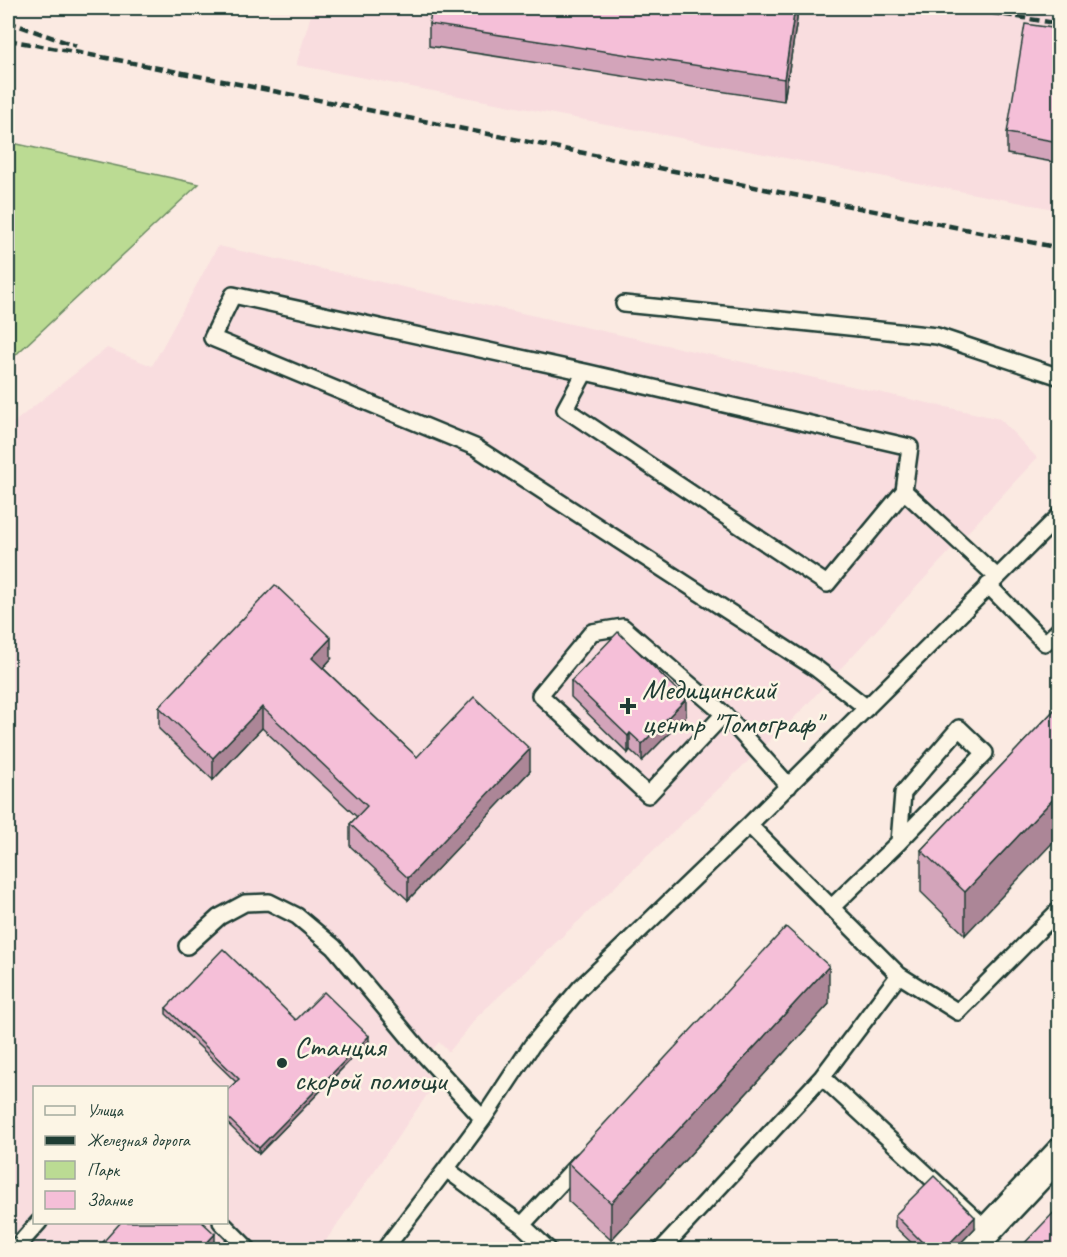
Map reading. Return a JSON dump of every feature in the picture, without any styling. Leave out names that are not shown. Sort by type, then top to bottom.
[{"type":"street","points":[[978,1240],[1059,1153]]},
{"type":"lane","points":[[585,372],[565,409],[827,584],[904,491],[910,447],[585,372],[233,296],[212,338],[474,447],[818,669],[867,708]]},
{"type":"lane","points":[[624,304],[937,336],[1059,377]]},
{"type":"lane","points":[[904,491],[993,581],[1045,643],[1059,629]]},
{"type":"lane","points":[[384,1250],[483,1119],[532,1046],[580,988],[789,786],[1059,515]]},
{"type":"lane","points":[[724,714],[648,795],[540,694],[592,632],[622,627],[724,714],[789,786]]},
{"type":"lane","points":[[831,908],[899,842],[985,753],[959,728],[903,794],[899,842]]},
{"type":"lane","points":[[749,825],[898,975],[958,1012],[1059,909]]},
{"type":"lane","points":[[187,946],[219,916],[245,903],[269,902],[297,916],[334,947],[418,1048],[483,1119]]},
{"type":"lane","points":[[661,1250],[822,1077],[898,975]]},
{"type":"lane","points":[[822,1077],[978,1240]]},
{"type":"lane","points":[[522,1225],[587,1155]]},
{"type":"lane","points":[[447,1168],[522,1225],[549,1250]]},
{"type":"lane","points":[[14,1250],[37,1224]]},
{"type":"lane","points":[[223,1224],[249,1250]]},
{"type":"shaded area","points":[[313,8],[1059,8],[1059,210],[296,65]]},
{"type":"shaded area","points":[[218,246],[1000,419],[1037,458],[799,713],[478,1016],[449,1052],[439,1042],[419,1066],[436,1082],[320,1249],[8,1250],[8,427],[107,348],[152,366]]},
{"type":"green space","points":[[8,142],[199,184],[8,362]]},
{"type":"building","points":[[432,8],[795,8],[784,79],[429,24]]},
{"type":"building","points":[[1025,24],[1059,29],[1059,142],[1007,133]]},
{"type":"building","points":[[275,585],[331,638],[312,658],[417,757],[474,697],[530,749],[408,878],[350,824],[367,806],[262,707],[213,758],[159,707]]},
{"type":"building","name":"Медицинский центр \"Томограф\"","points":[[618,632],[686,699],[642,744],[630,733],[628,736],[571,681]]},
{"type":"building","points":[[1059,705],[1059,793],[965,892],[921,850]]},
{"type":"building","points":[[786,927],[829,966],[611,1203],[568,1163]]},
{"type":"building","name":"Станция скорой помощи","points":[[223,949],[296,1020],[324,992],[369,1036],[259,1148],[228,1118],[228,1089],[239,1079],[166,1008]]},
{"type":"building","points":[[934,1176],[975,1217],[943,1250],[930,1250],[895,1215]]},
{"type":"building","points":[[1059,1207],[1059,1250],[1018,1250]]},
{"type":"building","points":[[119,1224],[204,1224],[215,1234],[200,1250],[96,1250]]},
{"type":"railway","points":[[88,8],[113,13]]},
{"type":"railway","points":[[964,8],[1060,24]]},
{"type":"railway","points":[[8,22],[76,46]]},
{"type":"railway","points":[[8,40],[1060,248]]},
{"type":"place","name":"Медицинский центр \"Томограф\"","points":[[628,706]]},
{"type":"place","name":"Станция скорой помощи","points":[[282,1063]]}]
